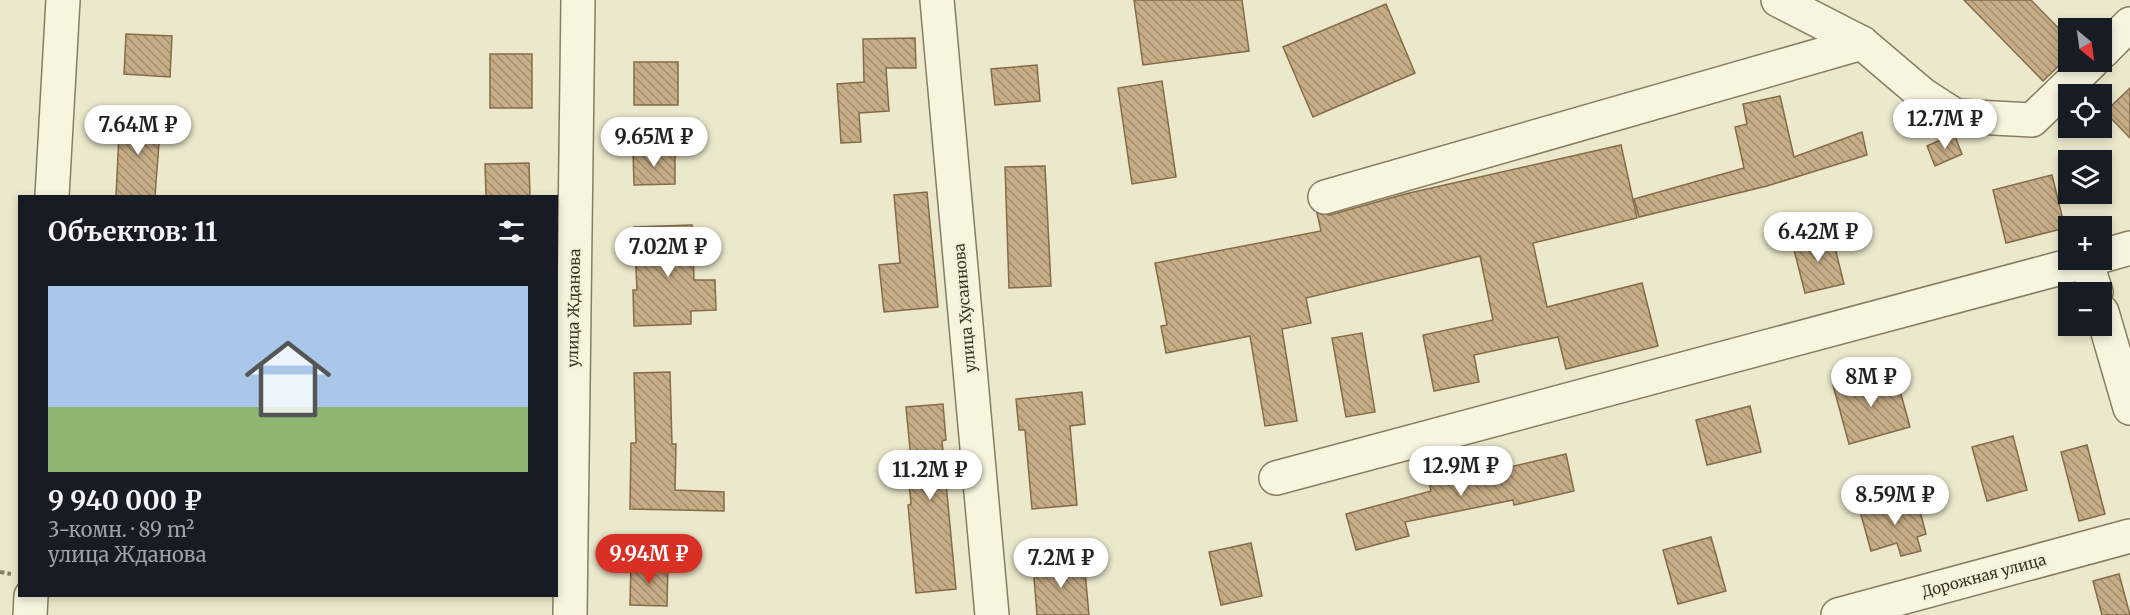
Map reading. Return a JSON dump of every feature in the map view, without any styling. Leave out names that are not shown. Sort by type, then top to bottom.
[{"type":"street","points":[[52,195],[63,0]]},
{"type":"street","name":"улица Жданова","points":[[570,615],[578,0]]},
{"type":"street","name":"улица Хусаинова","points":[[937,0],[992,615]]},
{"type":"street","points":[[1778,0],[1862,43],[1922,94],[1956,116],[2032,120],[2082,72]]},
{"type":"street","points":[[2112,42],[2130,24]]},
{"type":"street","points":[[1325,196],[1862,43]]},
{"type":"street","points":[[2112,253],[2130,248]]},
{"type":"street","points":[[1276,478],[2058,268]]},
{"type":"street","points":[[2109,336],[2130,408]]},
{"type":"street","name":"Дорожная улица","points":[[1838,615],[2130,536]]},
{"type":"street","points":[[30,615],[31,597]]},
{"type":"building","points":[[1134,0],[1242,0],[1249,51],[1143,65]]},
{"type":"building","points":[[1964,0],[2031,0],[2058,28],[2058,67],[2043,81]]},
{"type":"building","points":[[1386,4],[1415,73],[1313,117],[1283,47]]},
{"type":"building","points":[[126,34],[172,36],[170,77],[124,74]]},
{"type":"building","points":[[915,38],[916,68],[886,68],[889,111],[859,113],[861,142],[841,143],[837,84],[864,82],[863,39]]},
{"type":"building","points":[[490,54],[532,54],[532,108],[490,108]]},
{"type":"building","points":[[634,62],[678,62],[678,105],[634,105]]},
{"type":"building","points":[[1037,65],[1040,101],[995,105],[991,69]]},
{"type":"building","points":[[1162,81],[1176,177],[1132,184],[1118,88]]},
{"type":"building","points":[[2130,88],[2130,138],[2112,119],[2112,105]]},
{"type":"building","points":[[1780,96],[1794,157],[1862,132],[1867,155],[1767,186],[1639,217],[1634,199],[1744,168],[1735,127],[1747,124],[1743,104]]},
{"type":"building","points":[[120,115],[161,117],[155,195],[116,195]]},
{"type":"building","points":[[1954,134],[1962,154],[1935,166],[1927,146]]},
{"type":"building","points":[[1621,145],[1637,218],[1533,243],[1547,307],[1642,283],[1658,346],[1566,369],[1558,337],[1474,355],[1479,382],[1434,391],[1423,335],[1493,320],[1480,256],[1306,298],[1311,323],[1282,329],[1297,421],[1265,426],[1250,336],[1166,353],[1161,326],[1167,325],[1155,263],[1321,231],[1317,213],[1330,215],[1405,194]]},
{"type":"building","points":[[675,151],[675,184],[634,185],[633,152]]},
{"type":"building","points":[[529,163],[530,195],[486,195],[485,164]]},
{"type":"building","points":[[1045,166],[1051,286],[1009,288],[1005,167]]},
{"type":"building","points":[[2052,175],[2062,216],[2058,216],[2058,230],[2006,243],[1993,190]]},
{"type":"building","points":[[927,192],[938,307],[884,312],[879,265],[900,263],[894,195]]},
{"type":"building","points":[[692,225],[694,280],[715,280],[716,310],[691,311],[691,324],[634,326],[633,290],[637,290],[634,227]]},
{"type":"building","points":[[1831,232],[1844,284],[1805,293],[1792,242]]},
{"type":"building","points":[[1362,333],[1375,412],[1346,417],[1332,338]]},
{"type":"building","points":[[670,372],[672,444],[676,444],[675,490],[724,492],[724,511],[630,509],[631,443],[636,443],[634,373]]},
{"type":"building","points":[[1896,376],[1910,427],[1849,444],[1833,385],[1864,377],[1866,385]]},
{"type":"building","points":[[1082,392],[1085,424],[1070,426],[1077,505],[1032,509],[1025,430],[1019,430],[1016,399]]},
{"type":"building","points":[[943,404],[946,440],[942,441],[956,589],[916,593],[908,505],[911,504],[909,481],[913,481],[906,407]]},
{"type":"building","points":[[1750,406],[1761,452],[1707,465],[1696,420]]},
{"type":"building","points":[[2013,436],[2027,490],[1987,501],[1972,447]]},
{"type":"building","points":[[2087,445],[2105,514],[2079,521],[2061,452]]},
{"type":"building","points":[[1566,454],[1574,491],[1514,505],[1513,500],[1405,522],[1409,536],[1356,550],[1346,514],[1431,491],[1428,478],[1487,465],[1489,472]]},
{"type":"building","points":[[1916,496],[1926,534],[1917,537],[1921,551],[1901,556],[1897,543],[1871,551],[1860,511]]},
{"type":"building","points":[[1711,537],[1726,591],[1678,604],[1663,550]]},
{"type":"building","points":[[1251,543],[1262,596],[1221,605],[1209,552]]},
{"type":"building","points":[[1084,561],[1089,615],[1037,615],[1033,565]]},
{"type":"building","points":[[631,564],[668,564],[667,606],[630,605]]},
{"type":"building","points":[[2119,574],[2130,615],[2102,615],[2093,581]]}]
